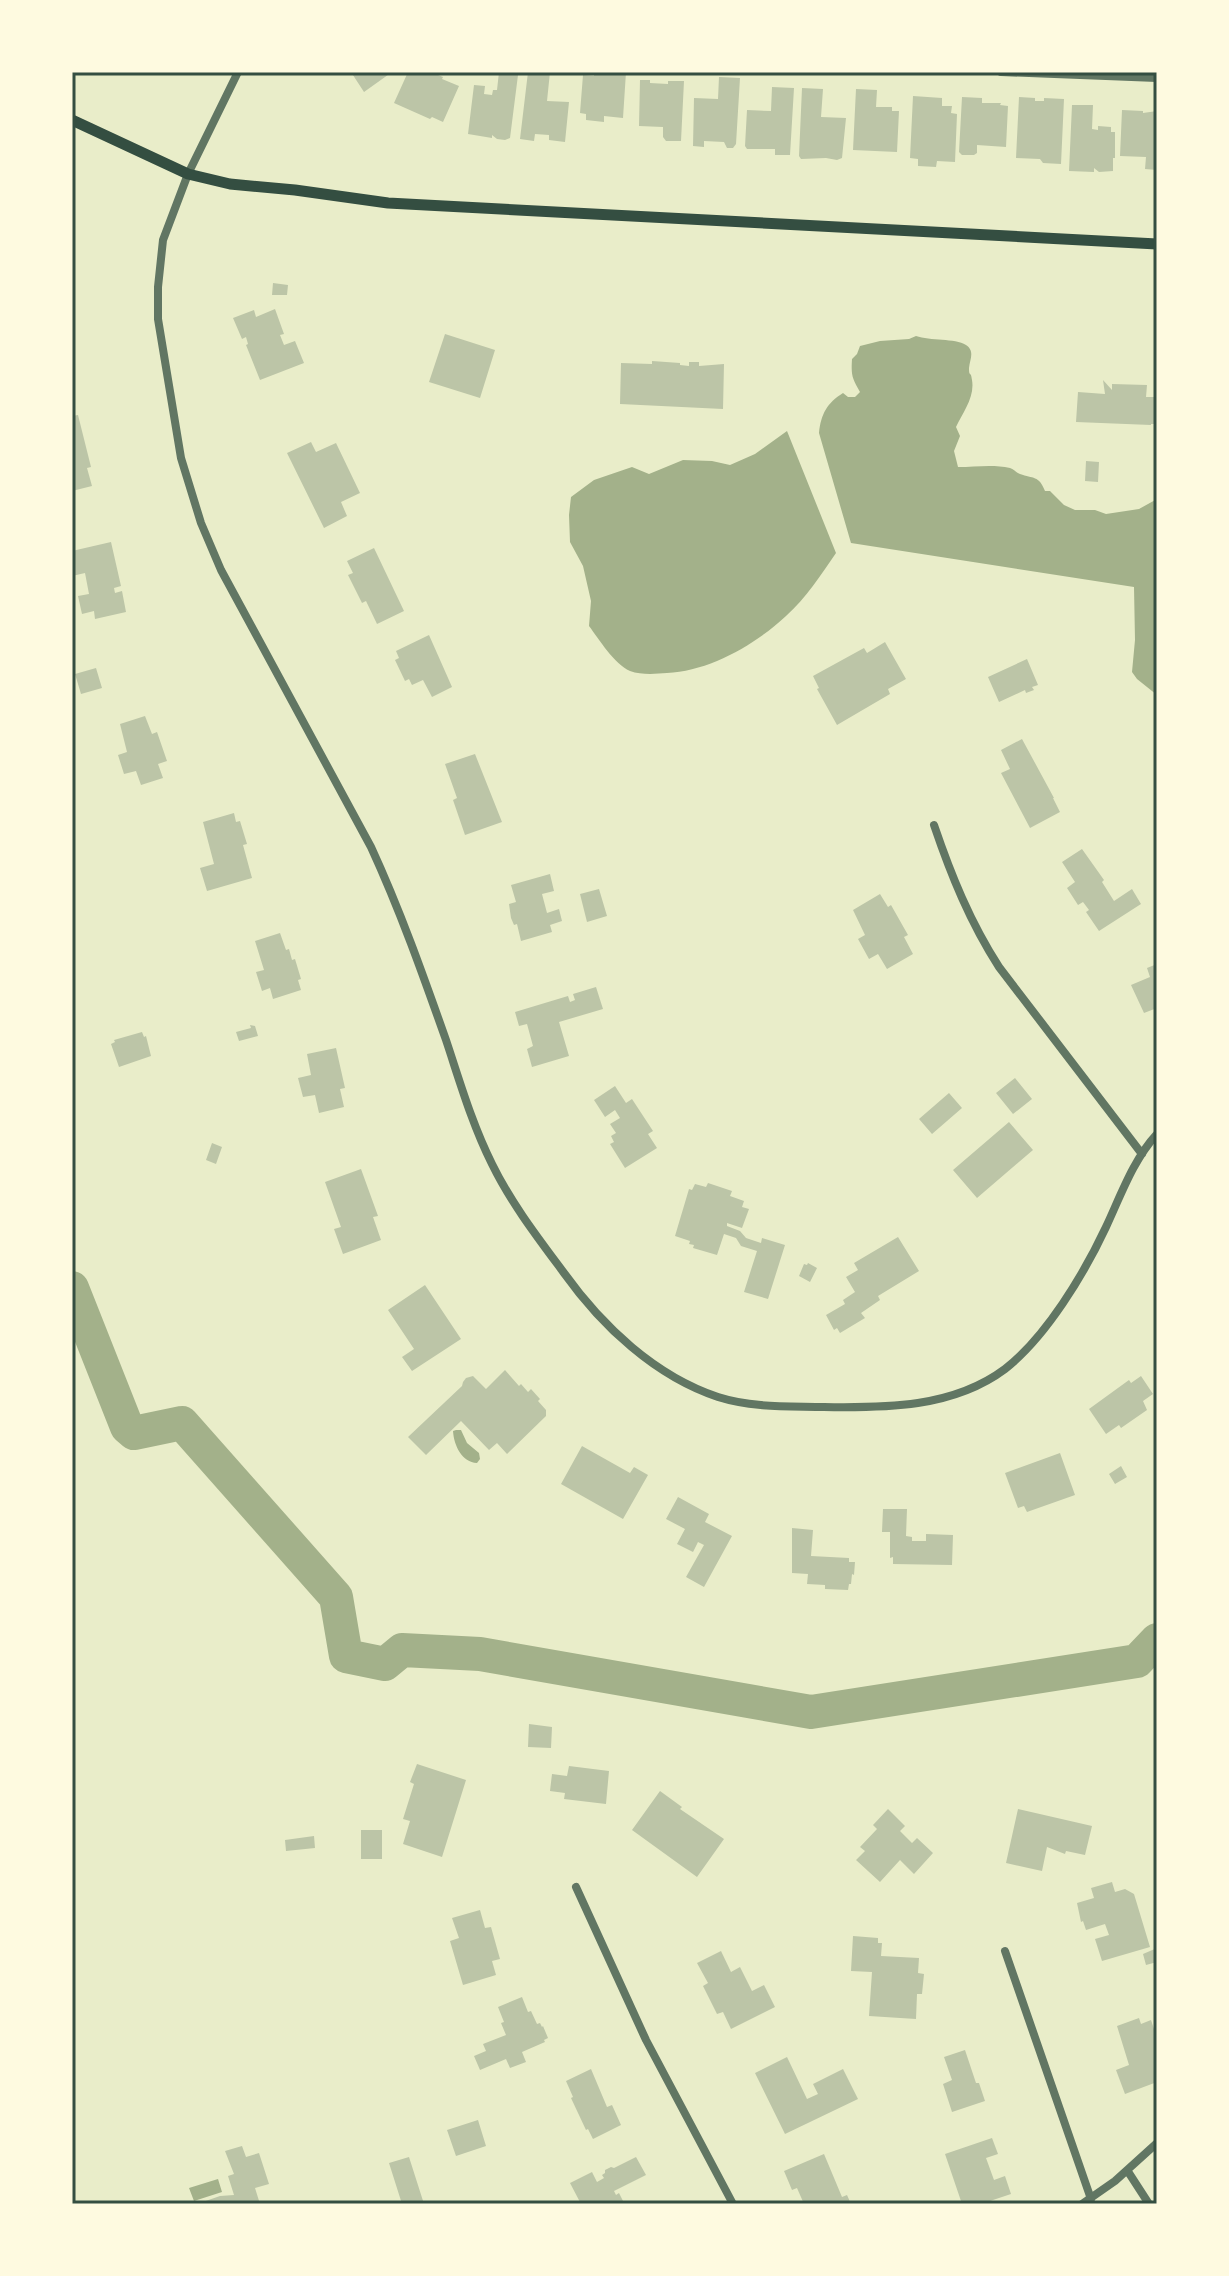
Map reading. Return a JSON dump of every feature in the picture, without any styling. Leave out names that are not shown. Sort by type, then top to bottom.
[{"type":"main road","points":[[72,120],[188,174],[230,184],[388,203],[1157,244]]},
{"type":"street","points":[[238,72],[188,174],[163,240],[158,319],[181,458],[201,523],[221,570],[393,893],[472,1118],[492,1165],[517,1209],[581,1296],[624,1341],[661,1369],[718,1397],[765,1406],[881,1408],[942,1398],[994,1377],[1035,1340],[1072,1288],[1142,1154],[1157,1134]]},
{"type":"street","points":[[1001,72],[1157,78]]},
{"type":"street","points":[[934,825],[966,909],[981,939],[1142,1154]]},
{"type":"street","points":[[576,1887],[646,2040],[733,2204]]},
{"type":"street","points":[[1005,1951],[1091,2199]]},
{"type":"street","points":[[1082,2204],[1157,2143]]},
{"type":"street","points":[[1127,2170],[1149,2204]]},
{"type":"shaded area","points":[[916,336],[961,343],[970,350],[972,392],[956,427],[960,436],[954,451],[958,467],[1011,469],[1038,480],[1045,491],[1050,491],[1064,505],[1075,510],[1095,510],[1106,514],[1139,509],[1157,499],[1157,695],[1132,672],[1134,587],[851,543],[819,433],[821,420],[837,397],[843,393],[855,397],[860,392],[854,380],[852,359],[860,346]]},
{"type":"shaded area","points":[[787,431],[836,553],[825,570],[786,616],[731,655],[683,671],[643,674],[624,668],[589,626],[591,601],[583,566],[570,542],[571,497],[594,480],[632,467],[649,474],[683,460],[730,465],[755,454]]},
{"type":"shaded area","points":[[461,1430],[467,1443],[479,1453],[477,1463],[467,1460],[460,1452],[454,1437],[453,1431]]},
{"type":"shaded area","points":[[218,2179],[222,2192],[194,2201],[189,2188]]},
{"type":"building","points":[[351,72],[392,72],[364,92]]},
{"type":"building","points":[[408,72],[423,75],[424,72],[439,72],[442,79],[459,86],[443,122],[394,103]]},
{"type":"building","points":[[499,72],[515,72],[518,75],[510,138],[505,140],[492,135],[492,138],[468,134],[474,85],[485,86],[484,94],[492,95],[493,90],[497,90]]},
{"type":"building","points":[[528,72],[550,72],[547,101],[569,102],[565,142],[549,140],[549,135],[535,134],[534,141],[520,139]]},
{"type":"building","points":[[594,72],[626,72],[623,118],[604,116],[604,122],[586,120],[586,114],[580,113],[583,75],[594,76]]},
{"type":"building","points":[[719,77],[740,78],[736,144],[733,148],[727,148],[724,142],[704,141],[704,147],[693,146],[694,98],[718,99]]},
{"type":"building","points":[[640,80],[668,84],[668,81],[684,81],[681,141],[666,141],[663,127],[639,126]]},
{"type":"building","points":[[772,87],[794,88],[790,155],[775,155],[775,149],[747,149],[745,146],[747,110],[771,111]]},
{"type":"building","points":[[802,88],[823,89],[821,117],[846,118],[842,158],[801,159],[799,156]]},
{"type":"building","points":[[856,89],[877,90],[876,107],[892,107],[892,111],[899,111],[897,152],[853,150]]},
{"type":"building","points":[[913,96],[942,98],[942,106],[952,106],[951,113],[957,114],[955,162],[937,161],[936,167],[918,166],[918,159],[910,158]]},
{"type":"building","points":[[962,97],[982,98],[982,103],[1008,106],[1006,147],[977,145],[974,155],[959,152]]},
{"type":"building","points":[[1019,97],[1035,98],[1035,101],[1064,99],[1061,164],[1016,158]]},
{"type":"building","points":[[1072,105],[1093,105],[1092,129],[1111,127],[1111,132],[1115,132],[1113,171],[1099,172],[1094,168],[1094,172],[1069,171]]},
{"type":"building","points":[[1122,110],[1157,111],[1157,170],[1145,169],[1146,157],[1120,156]]},
{"type":"building","points":[[273,283],[288,285],[287,295],[272,295]]},
{"type":"building","points":[[275,309],[284,334],[280,335],[284,345],[295,341],[304,363],[260,380],[246,345],[246,337],[242,339],[233,318],[254,310],[256,317]]},
{"type":"building","points":[[445,334],[495,350],[480,398],[429,382]]},
{"type":"building","points":[[652,361],[689,366],[689,362],[699,362],[699,366],[724,364],[723,409],[620,404],[621,363],[652,364]]},
{"type":"building","points":[[1103,380],[1112,390],[1112,384],[1147,385],[1146,397],[1157,397],[1157,424],[1076,422],[1078,392],[1105,394]]},
{"type":"building","points":[[78,415],[91,467],[87,468],[92,486],[72,491],[72,416]]},
{"type":"building","points":[[311,442],[316,452],[336,443],[360,493],[341,502],[347,516],[324,528],[287,453]]},
{"type":"building","points":[[1086,461],[1099,462],[1098,482],[1085,481]]},
{"type":"building","points":[[111,542],[121,586],[114,588],[115,593],[122,591],[126,612],[95,619],[94,611],[82,614],[78,596],[89,594],[85,573],[72,576],[72,551]]},
{"type":"building","points":[[374,548],[404,611],[377,624],[348,575],[353,573],[347,561]]},
{"type":"building","points":[[429,635],[452,687],[432,697],[423,680],[412,685],[409,679],[405,681],[395,660],[399,658],[396,651]]},
{"type":"building","points":[[885,642],[906,679],[888,689],[890,694],[837,725],[813,676],[864,648],[867,653]]},
{"type":"building","points":[[1027,659],[1038,685],[1032,687],[1034,690],[1026,693],[1025,690],[999,702],[988,677]]},
{"type":"building","points":[[96,668],[102,688],[81,694],[75,674]]},
{"type":"building","points":[[145,716],[152,734],[157,732],[167,761],[158,764],[163,778],[141,785],[136,771],[124,774],[118,755],[127,752],[120,724]]},
{"type":"building","points":[[1022,739],[1060,812],[1030,828],[1001,773],[1010,769],[1001,750]]},
{"type":"building","points":[[475,754],[502,822],[465,835],[445,764]]},
{"type":"building","points":[[234,813],[236,822],[240,821],[247,844],[243,845],[252,878],[207,891],[200,868],[214,864],[203,822]]},
{"type":"building","points":[[1082,849],[1104,880],[1102,882],[1114,901],[1132,889],[1141,904],[1099,931],[1086,912],[1089,910],[1083,902],[1078,905],[1067,888],[1075,882],[1062,862]]},
{"type":"building","points":[[550,874],[554,891],[542,894],[547,913],[559,909],[562,921],[550,925],[552,932],[521,941],[517,924],[514,925],[511,918],[509,904],[516,902],[511,885]]},
{"type":"building","points":[[599,889],[607,916],[587,922],[580,894]]},
{"type":"building","points":[[880,894],[888,907],[891,905],[908,935],[904,937],[913,954],[887,969],[878,954],[869,959],[858,939],[865,935],[853,910]]},
{"type":"building","points":[[280,933],[286,950],[289,949],[292,960],[295,959],[301,990],[273,999],[270,988],[262,991],[256,972],[264,970],[255,941]]},
{"type":"building","points":[[1157,964],[1157,1008],[1144,1013],[1131,985],[1150,977],[1147,968]]},
{"type":"building","points":[[596,987],[603,1009],[559,1022],[569,1056],[532,1067],[527,1049],[533,1046],[527,1024],[519,1026],[515,1012],[568,996],[570,1002],[575,1000],[573,994]]},
{"type":"building","points":[[250,1025],[255,1026],[258,1036],[239,1041],[236,1032],[251,1028]]},
{"type":"building","points":[[142,1032],[151,1056],[119,1067],[111,1044],[114,1040]]},
{"type":"building","points":[[336,1048],[345,1088],[340,1089],[344,1107],[319,1113],[315,1095],[303,1097],[298,1078],[311,1075],[307,1054]]},
{"type":"building","points":[[1015,1078],[1032,1099],[1013,1114],[996,1093]]},
{"type":"building","points":[[615,1086],[626,1103],[632,1099],[653,1131],[648,1134],[657,1148],[625,1168],[610,1144],[614,1142],[611,1136],[616,1133],[610,1124],[620,1118],[615,1110],[605,1117],[594,1100]]},
{"type":"building","points":[[949,1093],[962,1108],[932,1134],[919,1119]]},
{"type":"building","points":[[1009,1122],[1033,1150],[977,1198],[953,1170]]},
{"type":"building","points":[[212,1143],[222,1147],[216,1164],[206,1160]]},
{"type":"building","points":[[361,1169],[378,1216],[373,1217],[381,1240],[343,1254],[334,1229],[341,1227],[325,1182]]},
{"type":"building","points":[[708,1183],[732,1191],[730,1196],[744,1201],[742,1207],[749,1209],[742,1228],[727,1223],[727,1226],[761,1243],[762,1238],[785,1245],[768,1299],[744,1292],[757,1251],[741,1246],[736,1238],[724,1234],[717,1255],[693,1248],[690,1241],[675,1236],[689,1189],[692,1190],[695,1184],[706,1187]]},
{"type":"building","points":[[898,1237],[919,1271],[878,1296],[880,1300],[861,1313],[865,1318],[840,1333],[837,1328],[834,1330],[826,1315],[845,1304],[843,1300],[855,1292],[846,1277],[858,1270],[854,1263]]},
{"type":"building","points":[[804,1264],[817,1268],[810,1282],[799,1276]]},
{"type":"building","points":[[425,1285],[461,1339],[412,1371],[402,1357],[414,1349],[388,1310]]},
{"type":"building","points":[[505,1370],[519,1386],[521,1384],[528,1392],[531,1389],[546,1410],[546,1416],[507,1454],[497,1443],[489,1450],[461,1421],[426,1455],[408,1437],[462,1386],[466,1378],[473,1376],[486,1389]]},
{"type":"building","points":[[1141,1376],[1153,1394],[1143,1401],[1147,1410],[1106,1434],[1089,1409],[1129,1380],[1131,1383]]},
{"type":"building","points":[[582,1446],[630,1473],[634,1467],[648,1475],[623,1519],[561,1484]]},
{"type":"building","points":[[1060,1453],[1075,1495],[1027,1512],[1024,1506],[1018,1508],[1005,1473]]},
{"type":"building","points":[[1121,1466],[1127,1477],[1115,1484],[1109,1474]]},
{"type":"building","points":[[678,1497],[709,1514],[705,1522],[732,1536],[704,1587],[686,1577],[704,1545],[698,1542],[693,1552],[677,1544],[685,1529],[666,1519]]},
{"type":"building","points":[[883,1509],[907,1509],[906,1536],[912,1537],[912,1541],[926,1541],[926,1534],[953,1535],[952,1565],[893,1564],[893,1557],[890,1558],[890,1532],[882,1532]]},
{"type":"building","points":[[792,1528],[813,1530],[811,1556],[849,1558],[849,1562],[855,1562],[848,1590],[807,1584],[808,1574],[792,1573]]},
{"type":"building","points":[[529,1724],[552,1727],[551,1748],[528,1747]]},
{"type":"building","points":[[417,1764],[466,1780],[442,1857],[403,1844],[410,1821],[403,1819]]},
{"type":"building","points":[[569,1766],[609,1771],[606,1804],[564,1799],[565,1793],[550,1791],[552,1774],[567,1776]]},
{"type":"building","points":[[660,1791],[724,1839],[697,1877],[632,1830]]},
{"type":"building","points":[[888,1809],[905,1826],[900,1831],[912,1843],[917,1838],[933,1853],[914,1874],[900,1860],[880,1882],[856,1860],[865,1851],[860,1847],[877,1829],[873,1825]]},
{"type":"building","points":[[1018,1809],[1092,1826],[1085,1855],[1066,1851],[1065,1854],[1047,1847],[1042,1871],[1006,1863]]},
{"type":"building","points":[[361,1830],[382,1830],[382,1859],[361,1859]]},
{"type":"building","points":[[314,1836],[315,1848],[286,1851],[285,1840]]},
{"type":"building","points":[[1112,1882],[1115,1892],[1125,1889],[1134,1894],[1150,1947],[1102,1961],[1095,1939],[1109,1935],[1105,1924],[1086,1930],[1077,1903],[1094,1898],[1091,1888]]},
{"type":"building","points":[[480,1910],[485,1928],[491,1927],[500,1959],[492,1961],[496,1975],[463,1985],[450,1941],[459,1938],[452,1918]]},
{"type":"building","points":[[853,1936],[878,1938],[878,1943],[882,1943],[881,1956],[919,1958],[918,1973],[924,1974],[922,1994],[917,1994],[916,2019],[869,2016],[872,1972],[851,1971]]},
{"type":"building","points":[[1157,1948],[1157,1962],[1146,1965],[1143,1954]]},
{"type":"building","points":[[721,1951],[731,1972],[740,1967],[752,1991],[764,1985],[775,2007],[731,2029],[723,2012],[717,2014],[703,1986],[708,1983],[697,1963]]},
{"type":"building","points":[[522,1997],[528,2012],[531,2011],[537,2024],[543,2026],[548,2038],[522,2052],[526,2062],[510,2068],[506,2059],[480,2070],[474,2056],[486,2051],[483,2044],[506,2035],[498,2007]]},
{"type":"building","points":[[1139,2018],[1141,2024],[1151,2020],[1157,2038],[1157,2082],[1125,2094],[1116,2070],[1129,2065],[1117,2026]]},
{"type":"building","points":[[965,2050],[985,2101],[952,2112],[943,2084],[952,2080],[944,2057]]},
{"type":"building","points":[[787,2057],[807,2099],[818,2094],[813,2084],[843,2069],[858,2099],[785,2134],[755,2073]]},
{"type":"building","points":[[591,2069],[607,2107],[612,2105],[621,2125],[593,2139],[571,2098],[566,2081]]},
{"type":"building","points":[[478,2120],[486,2146],[456,2156],[447,2130]]},
{"type":"building","points":[[992,2138],[998,2154],[986,2158],[994,2180],[1005,2176],[1011,2194],[981,2204],[962,2204],[945,2154]]},
{"type":"building","points":[[242,2146],[246,2157],[259,2153],[269,2184],[255,2188],[260,2204],[197,2204],[234,2195],[228,2176],[234,2174],[225,2151]]},
{"type":"building","points":[[824,2154],[842,2197],[847,2195],[851,2204],[804,2204],[797,2188],[792,2190],[784,2171]]},
{"type":"building","points":[[409,2157],[424,2204],[402,2204],[389,2163]]},
{"type":"building","points":[[636,2157],[646,2175],[614,2191],[616,2195],[619,2193],[623,2201],[621,2204],[581,2204],[570,2183],[592,2172],[597,2182],[604,2178],[605,2170]]},
{"type":"waterway","points":[[72,1288],[127,1427],[134,1433],[182,1423],[336,1597],[346,1656],[385,1664],[402,1650],[480,1654],[811,1712],[1137,1661],[1157,1640]]}]
